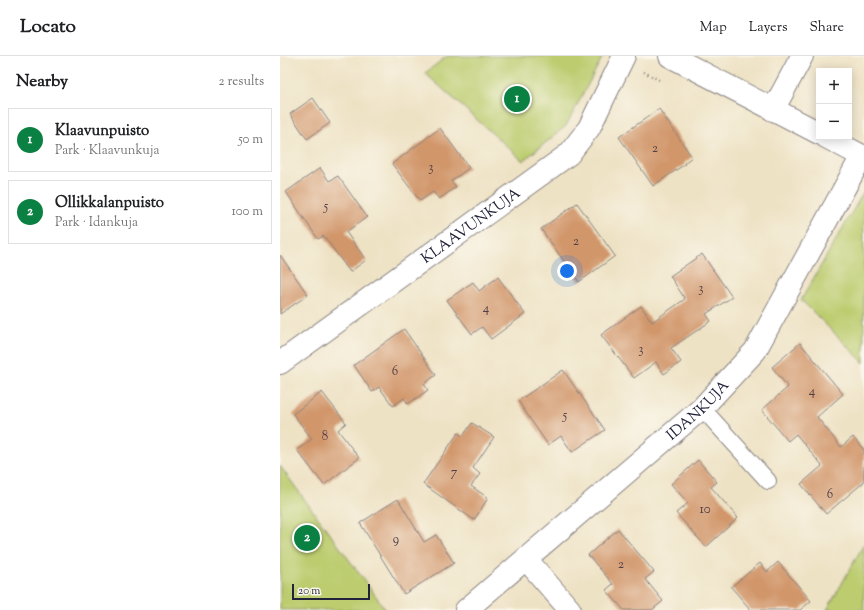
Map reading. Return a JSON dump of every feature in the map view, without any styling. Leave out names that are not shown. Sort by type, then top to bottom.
[{"type":"street","name":"KLAAVUNKUJA","points":[[280,363],[569,154],[589,128],[624,56]]},
{"type":"street","points":[[670,56],[816,132]]},
{"type":"street","points":[[773,110],[802,56]]},
{"type":"street","points":[[832,140],[863,156]]},
{"type":"street","name":"IDANKUJA","points":[[466,610],[702,408],[755,351],[863,156]]},
{"type":"street","points":[[526,559],[570,610]]},
{"type":"lane","points":[[702,408],[768,481]]},
{"type":"green space","points":[[447,56],[603,56],[566,126],[523,161],[425,73]]},
{"type":"green space","points":[[864,193],[864,363],[801,300]]},
{"type":"green space","points":[[280,466],[386,610],[280,610]]},
{"type":"green space","points":[[864,544],[864,610],[827,610]]},
{"type":"building","points":[[313,98],[330,123],[307,139],[290,114]]},
{"type":"building","points":[[659,109],[692,157],[684,163],[685,164],[653,186],[619,137]]},
{"type":"building","points":[[440,128],[469,168],[451,181],[456,187],[439,199],[433,192],[420,201],[392,164]]},
{"type":"building","points":[[320,168],[329,181],[338,176],[367,217],[346,232],[366,260],[350,272],[324,236],[318,239],[286,192]]},
{"type":"building","points":[[577,203],[615,256],[579,282],[541,229]]},
{"type":"building","points":[[702,254],[732,297],[706,314],[711,321],[671,348],[681,362],[664,374],[656,362],[634,378],[601,335],[641,306],[652,322],[685,299],[670,276]]},
{"type":"building","points":[[280,255],[308,295],[280,314]]},
{"type":"building","points":[[498,277],[525,314],[491,339],[482,327],[472,334],[447,300],[473,282],[479,291]]},
{"type":"building","points":[[404,329],[436,375],[424,384],[428,390],[408,404],[404,398],[393,406],[379,387],[372,392],[354,365]]},
{"type":"building","points":[[800,343],[843,394],[817,417],[841,447],[853,437],[864,450],[864,482],[826,514],[801,484],[822,466],[796,434],[788,441],[762,410],[788,387],[772,367]]},
{"type":"building","points":[[563,370],[605,430],[572,452],[561,436],[548,445],[518,401]]},
{"type":"building","points":[[322,392],[346,423],[338,430],[359,458],[324,485],[297,450],[312,439],[293,414]]},
{"type":"building","points":[[472,423],[494,437],[473,468],[480,474],[471,486],[488,498],[474,520],[423,484],[458,433],[463,436]]},
{"type":"building","points":[[698,460],[717,482],[711,487],[738,518],[706,547],[676,513],[688,503],[671,484]]},
{"type":"building","points":[[398,499],[424,542],[436,535],[454,563],[404,594],[360,523]]},
{"type":"building","points":[[618,529],[654,572],[645,579],[663,601],[652,610],[624,610],[606,590],[613,584],[588,555]]},
{"type":"building","points":[[778,562],[811,601],[800,610],[751,610],[731,587],[760,563],[767,572]]},
{"type":"place","name":"Klaavunpuisto","points":[[517,99]]},
{"type":"place","name":"Ollikkalanpuisto","points":[[307,538]]}]
